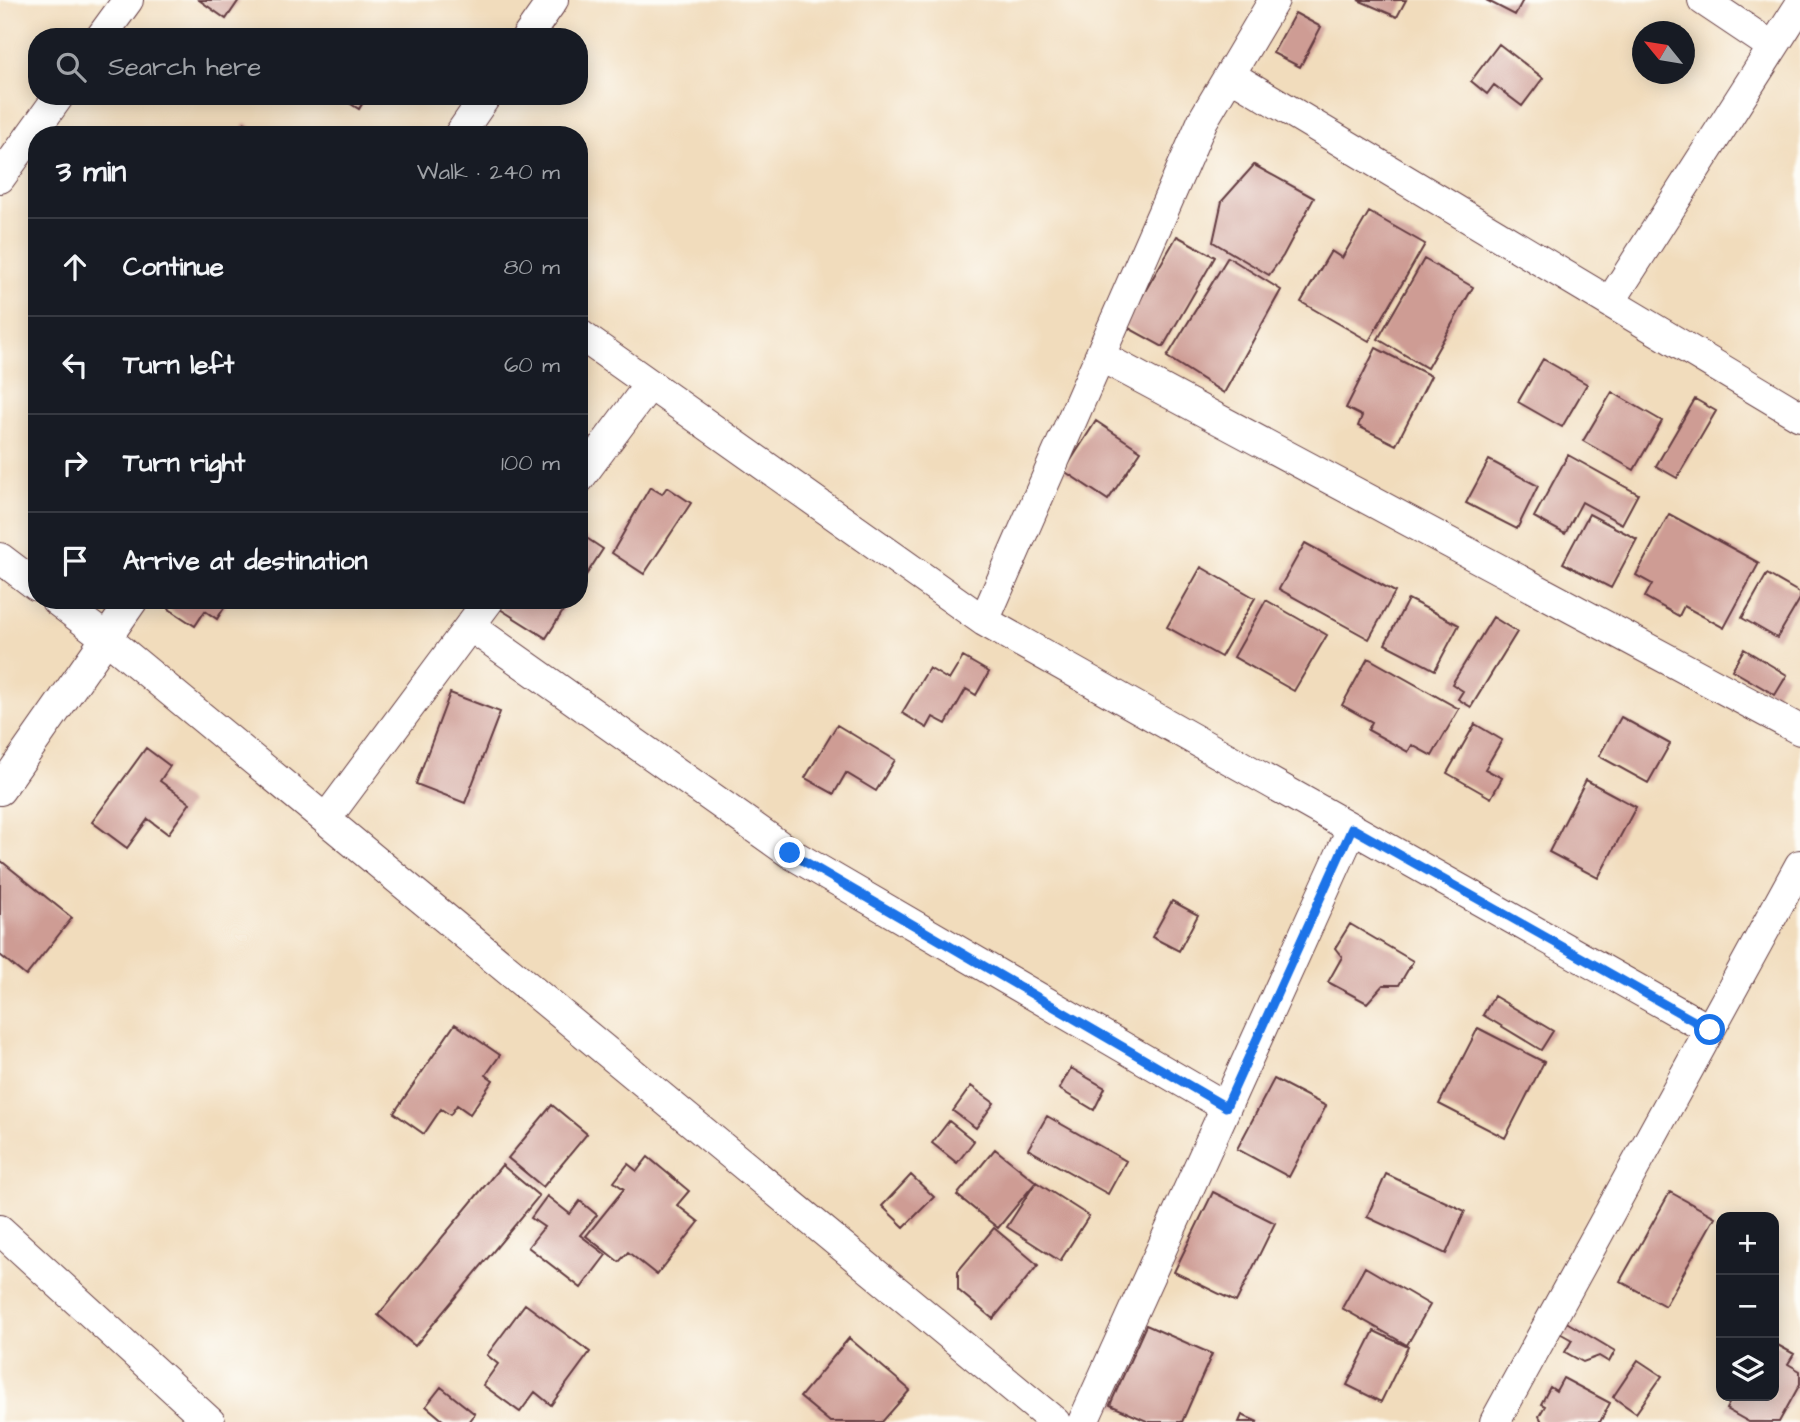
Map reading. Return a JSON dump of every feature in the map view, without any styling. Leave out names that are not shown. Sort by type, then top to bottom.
[{"type":"street","points":[[108,28],[128,0]]},
{"type":"street","points":[[533,28],[553,0]]},
{"type":"street","points":[[984,621],[1203,120],[1274,0]]},
{"type":"street","points":[[1703,0],[1773,47]]},
{"type":"street","points":[[1610,302],[1800,5]]},
{"type":"street","points":[[1230,75],[1800,416]]},
{"type":"street","points":[[37,126],[53,105]]},
{"type":"street","points":[[464,126],[479,105]]},
{"type":"street","points":[[0,178],[28,139]]},
{"type":"street","points":[[588,340],[984,621],[1710,1030]]},
{"type":"street","points":[[1100,356],[1800,730]]},
{"type":"street","points":[[588,468],[650,384]]},
{"type":"street","points":[[0,558],[28,579]]},
{"type":"street","points":[[68,609],[1055,1422]]},
{"type":"street","points":[[0,790],[126,609]]},
{"type":"street","points":[[326,819],[482,609]]},
{"type":"street","points":[[470,626],[790,853],[1226,1107]]},
{"type":"street","points":[[1083,1422],[1352,828]]},
{"type":"street","points":[[1495,1422],[1800,865]]},
{"type":"street","points":[[0,1230],[210,1422]]},
{"type":"building","points":[[199,0],[239,0],[226,19]]},
{"type":"building","points":[[1358,0],[1406,0],[1397,17]]},
{"type":"building","points":[[1486,0],[1523,0],[1515,15]]},
{"type":"building","points":[[1295,13],[1321,27],[1300,67],[1273,53]]},
{"type":"building","points":[[1499,44],[1543,78],[1522,106],[1494,85],[1487,94],[1471,81]]},
{"type":"building","points":[[1254,165],[1314,198],[1283,256],[1269,275],[1213,242],[1222,201]]},
{"type":"building","points":[[1369,212],[1425,244],[1369,341],[1301,302],[1331,251],[1342,258]]},
{"type":"building","points":[[1177,236],[1215,257],[1163,347],[1125,326]]},
{"type":"building","points":[[1228,257],[1281,290],[1224,393],[1167,357]]},
{"type":"building","points":[[1424,259],[1473,287],[1427,368],[1378,339]]},
{"type":"building","points":[[1376,348],[1431,376],[1396,445],[1358,426],[1362,416],[1346,408]]},
{"type":"building","points":[[1543,359],[1587,384],[1562,427],[1518,402]]},
{"type":"building","points":[[1612,392],[1662,421],[1634,470],[1583,441]]},
{"type":"building","points":[[1695,399],[1716,411],[1677,478],[1656,466]]},
{"type":"building","points":[[1096,421],[1141,451],[1108,500],[1064,471]]},
{"type":"building","points":[[1568,455],[1638,494],[1622,524],[1582,502],[1565,534],[1534,517]]},
{"type":"building","points":[[1489,460],[1538,486],[1517,529],[1466,503]]},
{"type":"building","points":[[650,487],[662,494],[667,487],[691,503],[644,574],[612,553]]},
{"type":"building","points":[[1589,514],[1637,539],[1611,588],[1563,563]]},
{"type":"building","points":[[1669,514],[1759,563],[1724,628],[1684,606],[1679,616],[1645,597],[1652,584],[1636,575]]},
{"type":"building","points":[[588,539],[603,549],[588,572]]},
{"type":"building","points":[[1305,543],[1395,592],[1369,639],[1279,589]]},
{"type":"building","points":[[1201,567],[1255,598],[1221,657],[1167,627]]},
{"type":"building","points":[[1767,574],[1800,593],[1800,599],[1777,638],[1742,618]]},
{"type":"building","points":[[1408,599],[1459,625],[1435,670],[1385,644]]},
{"type":"building","points":[[1266,600],[1327,635],[1294,691],[1234,657]]},
{"type":"building","points":[[169,609],[223,609],[217,619],[205,611],[195,626]]},
{"type":"building","points":[[500,609],[564,609],[546,638]]},
{"type":"building","points":[[1493,617],[1517,632],[1471,707],[1458,699],[1463,691],[1452,684]]},
{"type":"building","points":[[1744,649],[1787,675],[1775,695],[1732,670]]},
{"type":"building","points":[[963,657],[989,672],[976,695],[966,689],[946,724],[933,717],[927,728],[902,713],[929,668],[949,680]]},
{"type":"building","points":[[1368,658],[1459,709],[1432,756],[1412,745],[1408,752],[1368,730],[1372,722],[1342,705]]},
{"type":"building","points":[[450,693],[500,712],[465,803],[416,784]]},
{"type":"building","points":[[1621,717],[1670,744],[1648,783],[1599,756]]},
{"type":"building","points":[[1475,724],[1502,740],[1485,769],[1502,778],[1491,798],[1447,773]]},
{"type":"building","points":[[837,725],[895,760],[876,791],[846,773],[834,794],[805,778]]},
{"type":"building","points":[[146,748],[170,766],[160,781],[190,803],[168,834],[148,819],[127,848],[92,822]]},
{"type":"building","points":[[1586,780],[1636,807],[1598,878],[1549,852]]},
{"type":"building","points":[[0,860],[72,918],[26,976],[0,955]]},
{"type":"building","points":[[1172,901],[1198,915],[1179,951],[1152,937]]},
{"type":"building","points":[[1350,924],[1413,961],[1399,985],[1383,985],[1367,1003],[1328,982],[1342,957],[1335,948]]},
{"type":"building","points":[[1494,996],[1553,1031],[1541,1050],[1483,1015]]},
{"type":"building","points":[[455,1024],[500,1055],[486,1075],[493,1080],[470,1114],[457,1105],[450,1115],[441,1109],[424,1134],[394,1113]]},
{"type":"building","points":[[1478,1028],[1544,1062],[1505,1138],[1439,1104]]},
{"type":"building","points":[[1071,1068],[1105,1088],[1094,1110],[1059,1089]]},
{"type":"building","points":[[1274,1079],[1326,1106],[1289,1177],[1237,1149]]},
{"type":"building","points":[[971,1086],[994,1103],[976,1128],[953,1111]]},
{"type":"building","points":[[552,1105],[587,1134],[543,1187],[508,1158]]},
{"type":"building","points":[[1047,1116],[1126,1161],[1108,1194],[1028,1149]]},
{"type":"building","points":[[949,1121],[974,1141],[957,1163],[932,1143]]},
{"type":"building","points":[[995,1149],[1036,1182],[998,1228],[957,1195]]},
{"type":"building","points":[[648,1157],[689,1191],[677,1205],[699,1222],[657,1275],[628,1252],[619,1262],[586,1236],[624,1189],[614,1182],[628,1164],[637,1171]]},
{"type":"building","points":[[502,1165],[539,1196],[415,1346],[378,1315]]},
{"type":"building","points":[[1386,1174],[1465,1211],[1446,1254],[1367,1217]]},
{"type":"building","points":[[911,1175],[934,1197],[904,1227],[882,1206]]},
{"type":"building","points":[[1036,1182],[1089,1216],[1060,1261],[1007,1227]]},
{"type":"building","points":[[1213,1192],[1275,1223],[1236,1302],[1174,1272]]},
{"type":"building","points":[[1670,1192],[1715,1217],[1665,1306],[1620,1281]]},
{"type":"building","points":[[547,1196],[570,1214],[580,1201],[597,1215],[580,1235],[606,1255],[581,1288],[528,1247],[544,1227],[531,1218]]},
{"type":"building","points":[[994,1228],[1038,1265],[993,1319],[958,1290],[958,1271]]},
{"type":"building","points":[[1365,1267],[1430,1305],[1407,1345],[1342,1308]]},
{"type":"building","points":[[525,1304],[590,1352],[551,1405],[535,1392],[520,1412],[483,1385],[498,1364],[487,1355]]},
{"type":"building","points":[[1563,1320],[1615,1351],[1609,1362],[1599,1356],[1583,1362],[1565,1352],[1572,1340],[1556,1331]]},
{"type":"building","points":[[1146,1325],[1212,1354],[1182,1422],[1149,1422],[1110,1405]]},
{"type":"building","points":[[1374,1331],[1408,1347],[1381,1402],[1347,1385]]},
{"type":"building","points":[[849,1338],[910,1390],[882,1422],[830,1422],[800,1397]]},
{"type":"building","points":[[1779,1346],[1794,1354],[1788,1364],[1800,1371],[1800,1384],[1779,1422],[1749,1422],[1726,1409],[1730,1401],[1779,1401]]},
{"type":"building","points":[[1638,1360],[1662,1376],[1636,1413],[1613,1397]]},
{"type":"building","points":[[1563,1378],[1610,1403],[1600,1422],[1542,1422],[1539,1416],[1545,1406],[1541,1404],[1550,1387],[1556,1391]]},
{"type":"building","points":[[441,1387],[475,1414],[469,1422],[445,1422],[426,1406]]},
{"type":"building","points":[[1242,1415],[1258,1422],[1239,1422]]},
{"type":"route","points":[[790,853],[1226,1107],[1352,828],[1710,1030]]}]
